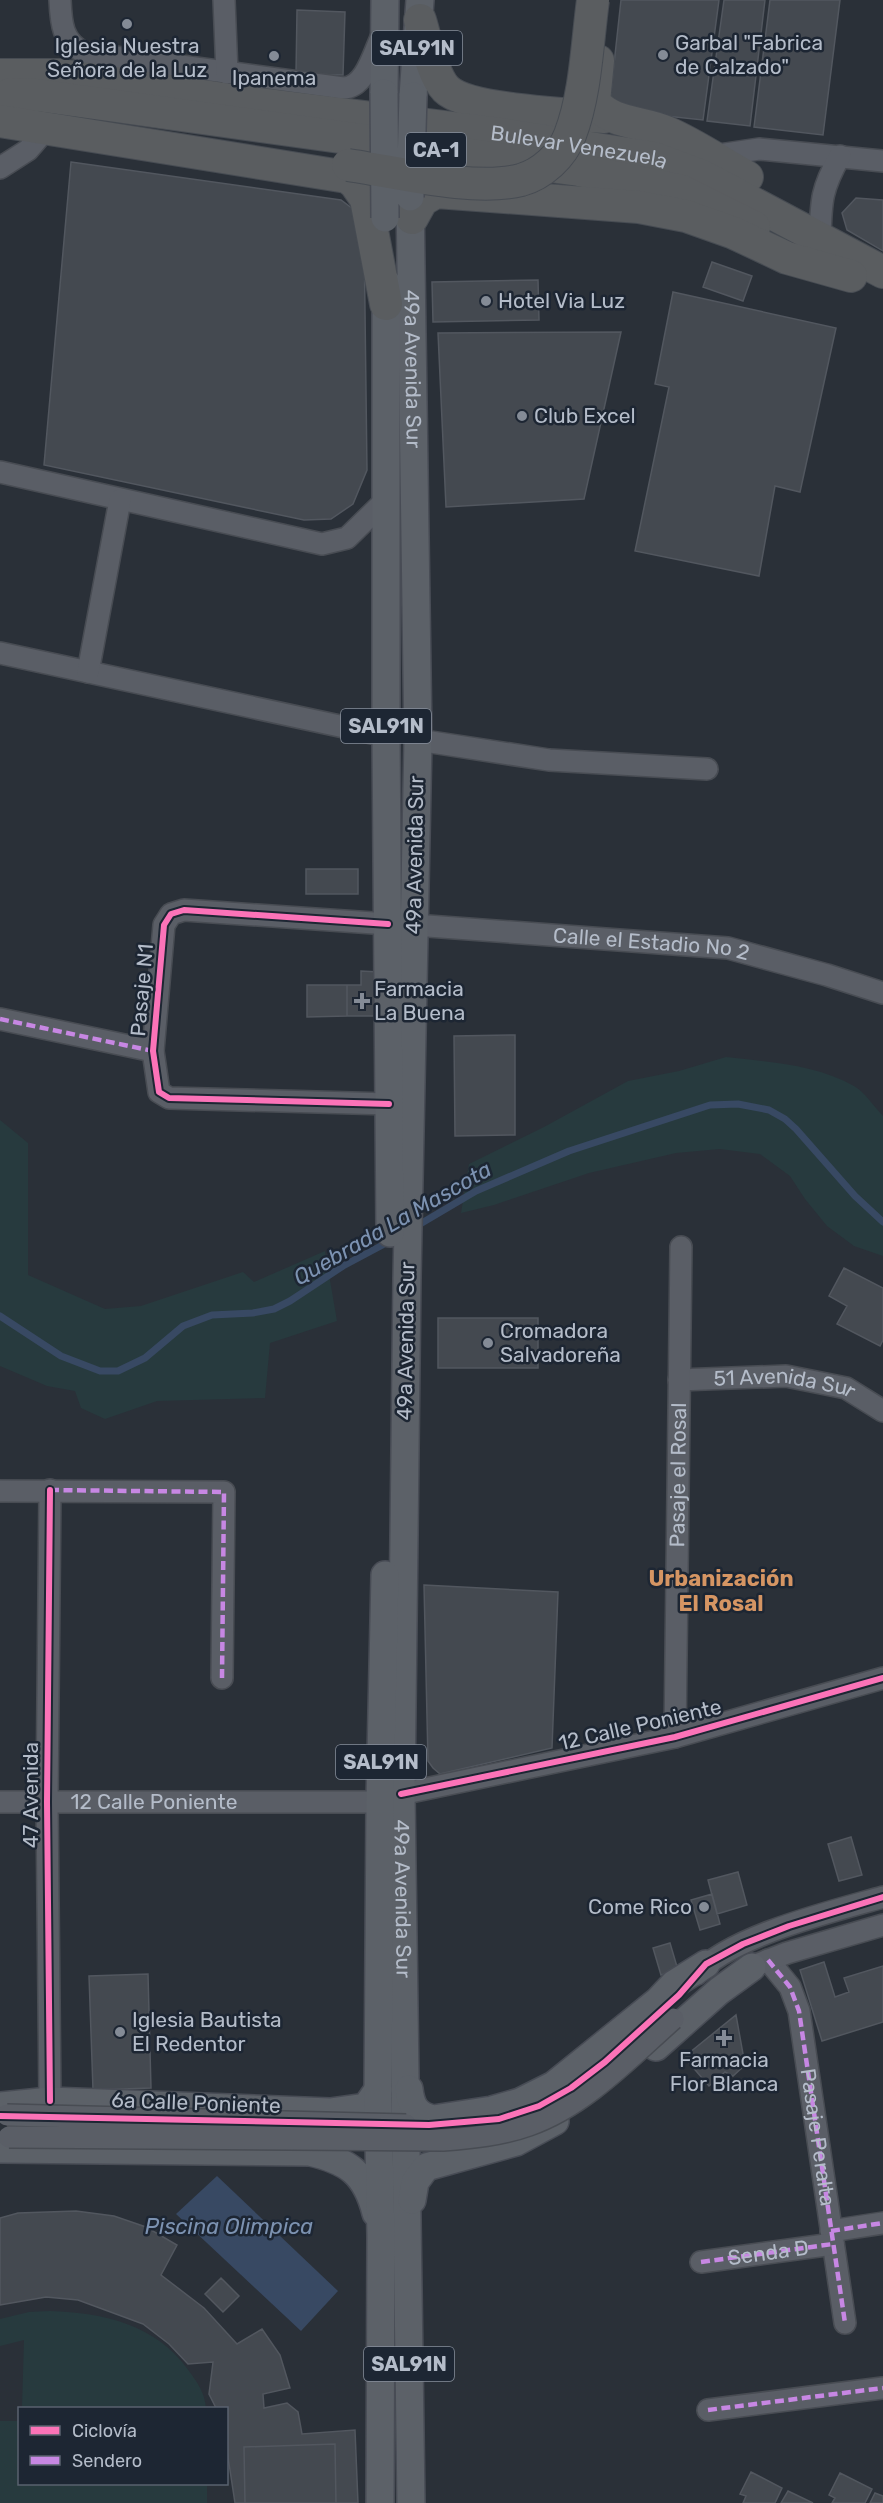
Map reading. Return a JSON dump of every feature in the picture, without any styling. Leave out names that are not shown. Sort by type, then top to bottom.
[{"type":"highway","points":[[551,112],[563,106],[567,94],[579,0]]},
{"type":"highway","points":[[0,107],[437,179],[474,182],[521,180],[537,173],[553,161],[570,136],[584,75],[593,0]]},
{"type":"highway","points":[[604,0],[594,102],[611,117]]},
{"type":"highway","points":[[420,10],[438,79],[446,90],[463,99],[480,103],[611,117],[663,130],[712,156],[801,211],[820,238]]},
{"type":"highway","name":"Bulevar Venezuela","points":[[0,75],[61,75],[243,102],[500,134],[654,158],[702,176],[883,272]]},
{"type":"highway","name":"Bulevar Venezuela","points":[[0,94],[37,95],[579,170],[633,180],[682,191],[883,292]]},
{"type":"highway","points":[[0,121],[346,177],[355,183],[366,199],[386,304]]},
{"type":"highway","points":[[402,211],[436,192],[639,207],[686,216],[734,233],[787,258],[851,276]]},
{"type":"main road","name":"49a Avenida Sur","points":[[385,0],[384,93],[402,211],[418,740],[401,924],[389,1104],[390,1235],[399,1282]]},
{"type":"main road","name":"49a Avenida Sur","points":[[380,2503],[381,2237],[378,2090],[390,1798],[399,1282],[409,1209],[401,924],[386,736],[386,304],[402,211],[420,10]]},
{"type":"main road","name":"49a Avenida Sur","points":[[390,1798],[406,2068],[411,2503]]},
{"type":"main road","points":[[408,2224],[415,2182],[426,2167],[516,2142],[579,2107],[611,2086],[690,2014],[760,1963]]},
{"type":"main road","points":[[406,2068],[410,2102],[423,2117],[452,2118],[520,2102],[554,2085],[657,2001],[674,1984],[706,1964]]},
{"type":"main road","points":[[2,2112],[50,2101],[330,2112],[366,2107],[378,2090]]},
{"type":"main road","points":[[330,2112],[344,2121],[348,2128],[348,2146],[337,2158]]},
{"type":"main road","points":[[446,2160],[436,2149],[435,2133],[439,2126],[452,2118]]},
{"type":"main road","points":[[3,2141],[310,2152],[337,2158],[366,2185],[374,2204],[381,2237]]},
{"type":"street","points":[[60,0],[61,23],[64,32],[71,44],[90,55],[343,88],[352,87],[361,79],[384,30]]},
{"type":"street","points":[[224,0],[226,73]]},
{"type":"street","points":[[0,168],[28,150],[47,128]]},
{"type":"street","points":[[712,156],[759,149],[883,161]]},
{"type":"street","points":[[820,238],[822,193],[840,156]]},
{"type":"street","points":[[0,472],[322,544],[347,538],[386,500]]},
{"type":"street","points":[[88,672],[120,500]]},
{"type":"street","points":[[0,653],[386,736]]},
{"type":"street","points":[[418,740],[549,760],[706,769]]},
{"type":"street","name":"Pasaje N1","points":[[389,1104],[169,1098],[159,1092],[153,1051],[164,925],[171,914],[183,910],[401,924]]},
{"type":"street","name":"Calle el Estadio No 2","points":[[401,924],[728,948],[883,993]]},
{"type":"street","points":[[0,1019],[153,1051]]},
{"type":"street","name":"Pasaje el Rosal","points":[[675,1737],[681,1247]]},
{"type":"street","name":"51 Avenida Sur","points":[[679,1380],[786,1376],[846,1389],[883,1411]]},
{"type":"street","name":"47 Avenida","points":[[50,1490],[47,1802],[50,2101]]},
{"type":"street","points":[[0,1491],[224,1492],[222,1678]]},
{"type":"street","name":"12 Calle Poniente","points":[[0,1802],[390,1798],[675,1737],[883,1678]]},
{"type":"street","points":[[391,2132],[471,2138],[494,2135],[531,2125],[557,2112],[591,2089],[668,2014],[680,1995],[706,1964],[743,1944],[813,1917],[883,1897]]},
{"type":"street","points":[[668,2014],[760,1963],[883,1924]]},
{"type":"street","name":"Pasaje Peralta","points":[[760,1963],[790,1986],[799,2011],[845,2323]]},
{"type":"street","name":"6a Calle Poniente","points":[[2,2112],[391,2132]]},
{"type":"street","name":"6a Calle Poniente","points":[[3,2141],[391,2132]]},
{"type":"street","name":"Senda D","points":[[701,2262],[832,2238],[883,2223]]},
{"type":"street","points":[[708,2410],[883,2388]]},
{"type":"green space","points":[[726,1057],[807,1068],[839,1079],[858,1089],[883,1116],[883,1256],[854,1246],[827,1226],[790,1176],[760,1154],[720,1149],[676,1153],[589,1173],[494,1205],[461,1213],[469,1164],[544,1127],[628,1081],[679,1071]]},
{"type":"green space","points":[[0,1120],[28,1143],[28,1275],[105,1309],[141,1306],[243,1272],[254,1282],[325,1251],[337,1321],[270,1343],[265,1398],[157,1401],[105,1419],[81,1408],[75,1391],[47,1386],[0,1366]]},
{"type":"green space","points":[[29,2312],[70,2312],[109,2318],[145,2332],[176,2355],[189,2371],[200,2389],[206,2407],[22,2407],[24,2340],[0,2346],[0,2319]]},
{"type":"green space","points":[[0,2421],[18,2421],[18,2485],[207,2485],[207,2503],[0,2503]]},
{"type":"water","name":"Piscina Olimpica","points":[[217,2176],[338,2291],[301,2331],[176,2214]]},
{"type":"building","name":"Garbal \"Fabrica de Calzado\"","points":[[621,0],[719,0],[703,120],[609,110]]},
{"type":"building","points":[[724,0],[765,0],[750,126],[707,121]]},
{"type":"building","points":[[770,0],[840,0],[823,135],[754,127]]},
{"type":"building","points":[[297,10],[345,12],[343,75],[296,74]]},
{"type":"building","points":[[71,162],[341,200],[353,209],[364,231],[367,470],[353,504],[331,519],[304,520],[44,465]]},
{"type":"building","points":[[856,198],[883,200],[883,251],[847,230],[842,213]]},
{"type":"building","points":[[712,262],[752,276],[743,301],[703,287]]},
{"type":"building","name":"Hotel Via Luz","points":[[538,280],[539,320],[433,322],[432,282]]},
{"type":"building","points":[[673,292],[836,328],[800,492],[775,486],[759,576],[635,551],[669,387],[655,384]]},
{"type":"building","name":"Club Excel","points":[[621,332],[584,499],[446,507],[438,333]]},
{"type":"building","points":[[306,869],[358,869],[358,894],[306,894]]},
{"type":"building","name":"Farmacia La Buena","points":[[361,971],[379,972],[378,1016],[347,1016],[347,985],[361,985]]},
{"type":"building","points":[[307,985],[347,985],[347,1016],[307,1017]]},
{"type":"building","points":[[515,1035],[515,1135],[455,1136],[454,1036]]},
{"type":"building","points":[[844,1268],[883,1288],[883,1340],[880,1346],[837,1324],[847,1306],[829,1296]]},
{"type":"building","name":"Cromadora Salvadoreña","points":[[438,1318],[538,1318],[538,1368],[438,1368]]},
{"type":"building","points":[[424,1585],[558,1592],[552,1748],[440,1774],[433,1768],[428,1761]]},
{"type":"building","points":[[851,1837],[862,1875],[839,1881],[828,1844]]},
{"type":"building","points":[[738,1872],[747,1905],[717,1914],[708,1880]]},
{"type":"building","name":"Come Rico","points":[[712,1894],[720,1924],[700,1930],[691,1900]]},
{"type":"building","points":[[670,1943],[678,1970],[661,1975],[653,1948]]},
{"type":"building","points":[[824,1962],[835,1997],[849,1992],[844,1978],[883,1966],[883,2022],[822,2041],[800,1970]]},
{"type":"building","name":"Iglesia Bautista El Redentor","points":[[148,1974],[151,2088],[93,2090],[89,1976]]},
{"type":"building","points":[[736,2015],[745,2065],[733,2076],[725,2072],[709,2086],[684,2057]]},
{"type":"building","points":[[76,2211],[114,2216],[146,2227],[177,2245],[161,2275],[204,2308],[237,2344],[262,2329],[280,2355],[290,2388],[263,2394],[264,2408],[287,2403],[298,2412],[302,2434],[355,2430],[358,2503],[336,2503],[335,2444],[244,2447],[245,2503],[235,2503],[228,2457],[228,2407],[216,2407],[209,2394],[213,2362],[188,2364],[169,2344],[143,2324],[78,2300],[46,2297],[0,2305],[0,2218],[18,2213]]},
{"type":"building","points":[[221,2278],[239,2296],[223,2312],[205,2294]]},
{"type":"building","points":[[335,2444],[336,2503],[245,2503],[244,2447]]},
{"type":"building","points":[[751,2472],[782,2488],[775,2503],[743,2503],[746,2496],[740,2494]]},
{"type":"building","points":[[840,2473],[872,2489],[865,2503],[832,2503],[835,2498],[829,2495]]},
{"type":"building","points":[[788,2491],[813,2503],[781,2503]]},
{"type":"building","points":[[875,2493],[883,2496],[883,2503],[870,2503]]},
{"type":"waterway","name":"Quebrada La Mascota","points":[[415,1227],[476,1191],[569,1151],[710,1105],[738,1104],[769,1110],[785,1119],[855,1196],[883,1222]]},
{"type":"waterway","name":"Quebrada La Mascota","points":[[0,1316],[61,1356],[100,1371],[118,1371],[145,1358],[183,1326],[212,1315],[253,1313],[274,1309],[343,1266],[390,1241]]},
{"type":"marked path","points":[[0,1019],[153,1051]]},
{"type":"marked path","points":[[50,1490],[224,1492],[222,1678]]},
{"type":"marked path","points":[[768,1960],[790,1987],[799,2011],[845,2323]]},
{"type":"marked path","points":[[831,2231],[883,2223]]},
{"type":"marked path","points":[[701,2262],[833,2244]]},
{"type":"marked path","points":[[708,2410],[883,2388]]},
{"type":"cycle path","points":[[388,924],[184,910],[171,914],[164,925],[153,1051],[159,1092],[169,1098],[389,1104]]},
{"type":"cycle path","points":[[50,1490],[47,1802],[50,2101]]},
{"type":"cycle path","points":[[401,1794],[675,1737],[883,1678]]},
{"type":"cycle path","points":[[0,2116],[429,2125],[499,2119],[539,2106],[571,2088],[605,2062],[679,1995],[706,1964],[743,1944],[789,1926],[883,1897]]},
{"type":"place","name":"Iglesia Nuestra Señora de la Luz","points":[[127,24]]},
{"type":"place","name":"Garbal \"Fabrica de Calzado\"","points":[[663,55]]},
{"type":"place","name":"Ipanema","points":[[274,56]]},
{"type":"place","name":"Hotel Via Luz","points":[[486,301]]},
{"type":"place","name":"Club Excel","points":[[522,416]]},
{"type":"place","name":"Farmacia La Buena","points":[[362,1001]]},
{"type":"place","name":"Cromadora Salvadoreña","points":[[488,1343]]},
{"type":"place","name":"Come Rico","points":[[704,1907]]},
{"type":"place","name":"Iglesia Bautista El Redentor","points":[[120,2032]]},
{"type":"place","name":"Farmacia Flor Blanca","points":[[724,2038]]},
{"type":"district","name":"Urbanización El Rosal","points":[[721,1590]]}]
